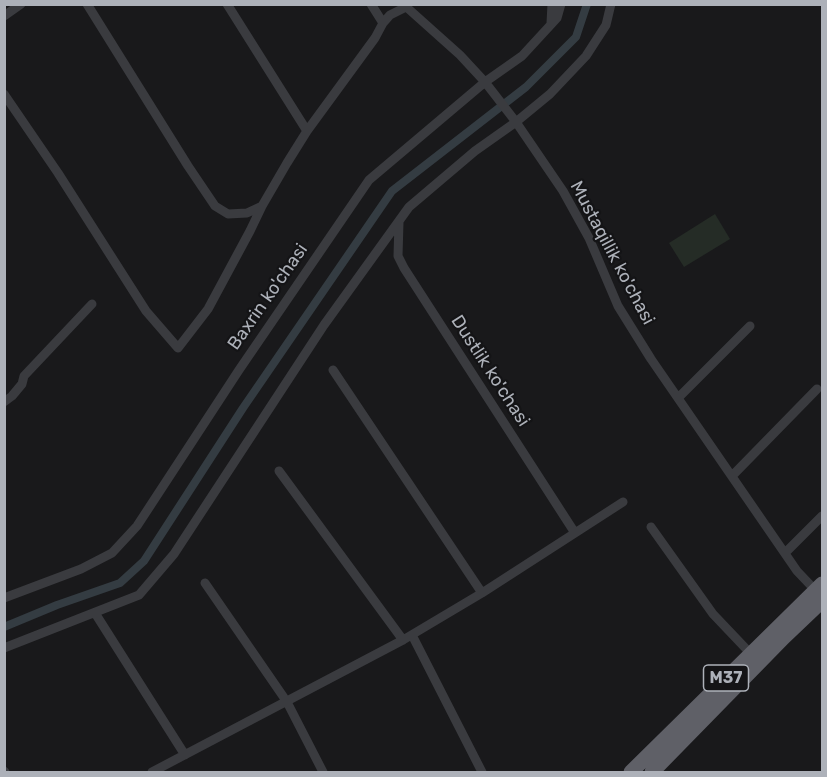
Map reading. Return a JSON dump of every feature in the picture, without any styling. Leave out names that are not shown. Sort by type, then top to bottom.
[{"type":"highway","name":"M37","points":[[631,772],[751,654],[820,592]]},
{"type":"highway","name":"M37","points":[[652,772],[768,654],[820,592]]},
{"type":"street","points":[[4,16],[21,4]]},
{"type":"street","points":[[87,4],[159,121],[215,206],[228,214],[247,213],[262,206]]},
{"type":"street","points":[[227,4],[308,131]]},
{"type":"street","points":[[371,4],[383,23]]},
{"type":"street","points":[[551,24],[552,4]]},
{"type":"street","name":"Baxrin ko'chasi","points":[[4,598],[81,569],[112,554],[137,526],[238,370],[369,180],[485,82],[522,56],[557,18],[561,4]]},
{"type":"street","points":[[4,648],[139,595],[174,554],[324,325],[410,207],[475,151],[550,94],[586,56],[606,25],[611,4]]},
{"type":"street","points":[[4,94],[58,173],[146,311],[178,348],[208,309],[286,163],[375,38],[383,23],[390,15],[405,6]]},
{"type":"street","name":"Mustaqillik ko'chasi","points":[[405,6],[460,55],[485,82],[516,122],[563,191],[589,238],[618,306],[651,359],[797,571],[820,592]]},
{"type":"street","name":"Dustlik ko'chasi","points":[[399,221],[398,256],[404,268],[575,533]]},
{"type":"street","points":[[4,402],[22,384],[24,376],[92,304]]},
{"type":"street","points":[[678,398],[750,326]]},
{"type":"street","points":[[333,370],[482,593]]},
{"type":"street","points":[[732,476],[817,389]]},
{"type":"street","points":[[279,471],[403,640]]},
{"type":"street","points":[[152,772],[412,635],[623,502]]},
{"type":"street","points":[[785,553],[822,516]]},
{"type":"street","points":[[651,527],[714,614],[751,654]]},
{"type":"street","points":[[205,583],[287,702],[323,772]]},
{"type":"street","points":[[95,613],[185,755]]},
{"type":"street","points":[[412,635],[482,772]]},
{"type":"shaded area","points":[[715,214],[730,239],[684,267],[669,243]]},
{"type":"waterway","points":[[4,627],[120,583],[144,561],[243,408],[392,191],[526,87],[576,37],[587,4]]}]
